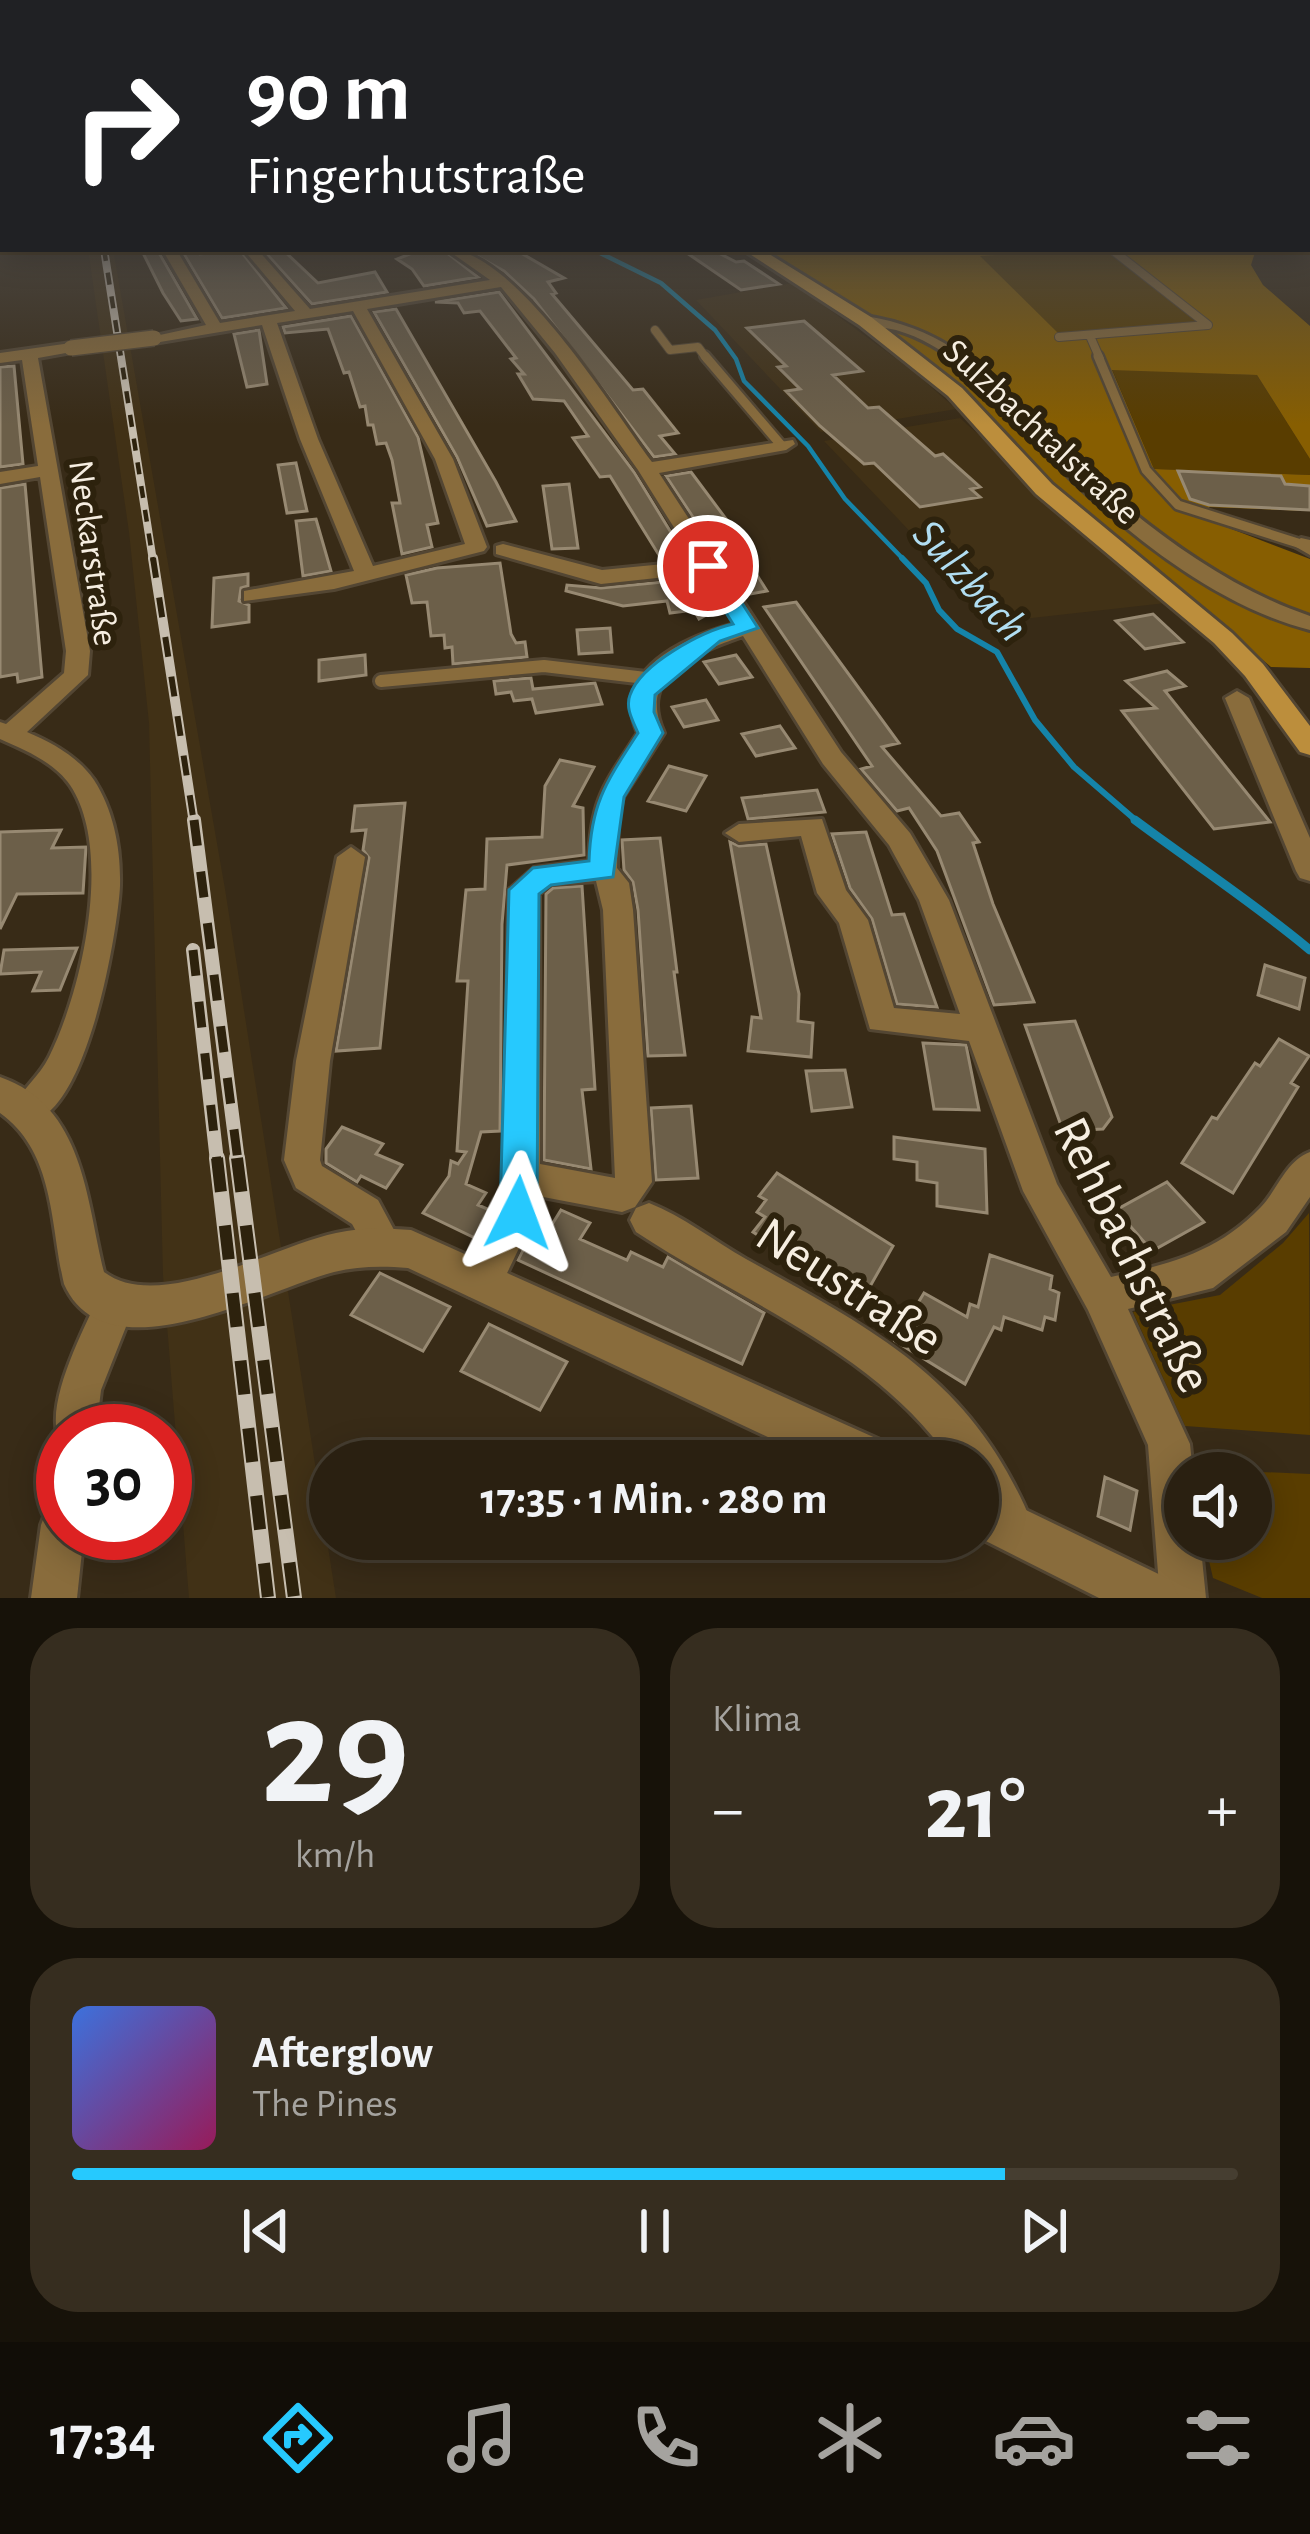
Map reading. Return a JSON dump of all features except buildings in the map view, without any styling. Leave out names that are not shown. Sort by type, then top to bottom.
[{"type":"main road","name":"Sulzbachtalstraße","points":[[792,276],[865,321],[955,392],[1044,489],[1223,638],[1254,670],[1310,746]]},
{"type":"street","points":[[185,276],[216,329]]},
{"type":"street","points":[[273,276],[306,314]]},
{"type":"street","name":"Rehbachstraße","points":[[495,276],[521,296],[647,469],[832,758],[900,840],[934,900],[1041,1191],[1102,1297],[1169,1444],[1184,1598]]},
{"type":"street","points":[[0,358],[505,282]]},
{"type":"street","points":[[252,596],[477,547],[444,459],[358,306]]},
{"type":"street","points":[[268,321],[309,439],[365,574]]},
{"type":"street","points":[[865,321],[904,324],[956,355],[1112,504],[1226,585],[1279,615],[1310,623]]},
{"type":"street","name":"Neckarstraße","points":[[5,732],[76,675],[78,651],[28,354]]},
{"type":"street","points":[[647,469],[783,444]]},
{"type":"street","points":[[0,478],[48,470]]},
{"type":"street","points":[[503,550],[601,577],[708,566]]},
{"type":"street","points":[[522,1182],[546,1180],[622,1196],[634,1182],[618,910],[614,883],[603,870],[604,818],[610,797],[650,733],[641,712],[642,695],[654,679],[711,636],[747,628]]},
{"type":"street","points":[[1237,698],[1310,871]]},
{"type":"street","points":[[5,732],[44,750],[82,782],[103,837],[101,934],[65,1059],[14,1101],[50,1133],[62,1161],[85,1284],[116,1304],[167,1305],[343,1250],[382,1243],[411,1250],[826,1440]]},
{"type":"street","points":[[739,833],[812,826],[832,893],[853,920],[881,1019],[981,1029]]},
{"type":"street","points":[[351,857],[313,1061],[302,1160],[309,1177],[365,1212],[382,1243]]},
{"type":"street","points":[[482,1283],[518,1213],[522,1182],[524,890],[544,875],[603,870]]},
{"type":"street","points":[[1102,1297],[1199,1275],[1273,1220],[1310,1168]]},
{"type":"street","name":"Neustraße","points":[[649,1220],[726,1271],[847,1338],[915,1388],[964,1440]]},
{"type":"street","points":[[78,1404],[116,1304]]},
{"type":"street","points":[[999,1521],[1154,1598]]},
{"type":"street","points":[[54,1598],[59,1560]]},
{"type":"lane","points":[[1059,337],[1208,326],[1144,276]]},
{"type":"lane","points":[[655,330],[670,350],[698,347],[722,385],[744,401],[783,444]]},
{"type":"lane","points":[[1090,336],[1146,470],[1178,505],[1306,547]]},
{"type":"lane","points":[[381,681],[544,666],[654,679]]},
{"type":"shaded area","points":[[92,276],[118,276],[225,889],[311,1440],[309,1560],[330,1560],[336,1598],[189,1598],[186,1560],[192,1560],[192,1404],[173,1404],[163,1275],[149,723],[129,532]]},
{"type":"shaded area","points":[[798,276],[1000,276],[1059,334],[1200,323],[1140,276],[1257,276],[1310,326],[1310,459],[1257,375],[1112,370],[1154,469],[1310,475],[1310,511],[1209,507],[1216,523],[1310,559],[1310,668],[1271,667],[1035,467],[975,398]]},
{"type":"shaded area","points":[[999,276],[1141,276],[1202,324],[1058,334]]},
{"type":"shaded area","points":[[793,283],[913,371],[956,409],[821,432],[696,300]]},
{"type":"shaded area","points":[[1112,369],[1257,375],[1310,459],[1310,475],[1154,469]]},
{"type":"shaded area","points":[[960,418],[1166,603],[996,622],[824,441]]},
{"type":"shaded area","points":[[1309,1213],[1310,1435],[1185,1426],[1133,1312],[1220,1295],[1283,1243]]},
{"type":"shaded area","points":[[1272,1472],[1310,1474],[1310,1598],[1262,1598],[1213,1578],[1209,1560],[1272,1560]]},
{"type":"waterway","name":"Sulzbach","points":[[646,276],[715,330],[736,359],[744,381],[808,446],[845,499],[905,561]]},
{"type":"waterway","name":"Sulzbach","points":[[902,558],[926,583],[939,610],[957,629],[997,652],[1035,720],[1074,767],[1138,822]]},
{"type":"waterway","name":"Sulzbach","points":[[1138,822],[1310,950]]},
{"type":"railway","points":[[108,276],[153,561]]},
{"type":"railway","points":[[153,558],[194,823]]},
{"type":"railway","points":[[194,820],[238,1161]]},
{"type":"railway","points":[[193,950],[217,1161]]},
{"type":"railway","points":[[217,1158],[268,1598]]},
{"type":"railway","points":[[237,1158],[294,1598]]},
{"type":"route","points":[[518,1213],[524,890],[544,875],[603,870],[604,818],[610,797],[650,733],[641,712],[642,695],[654,679],[711,636],[747,628],[708,566]]}]
